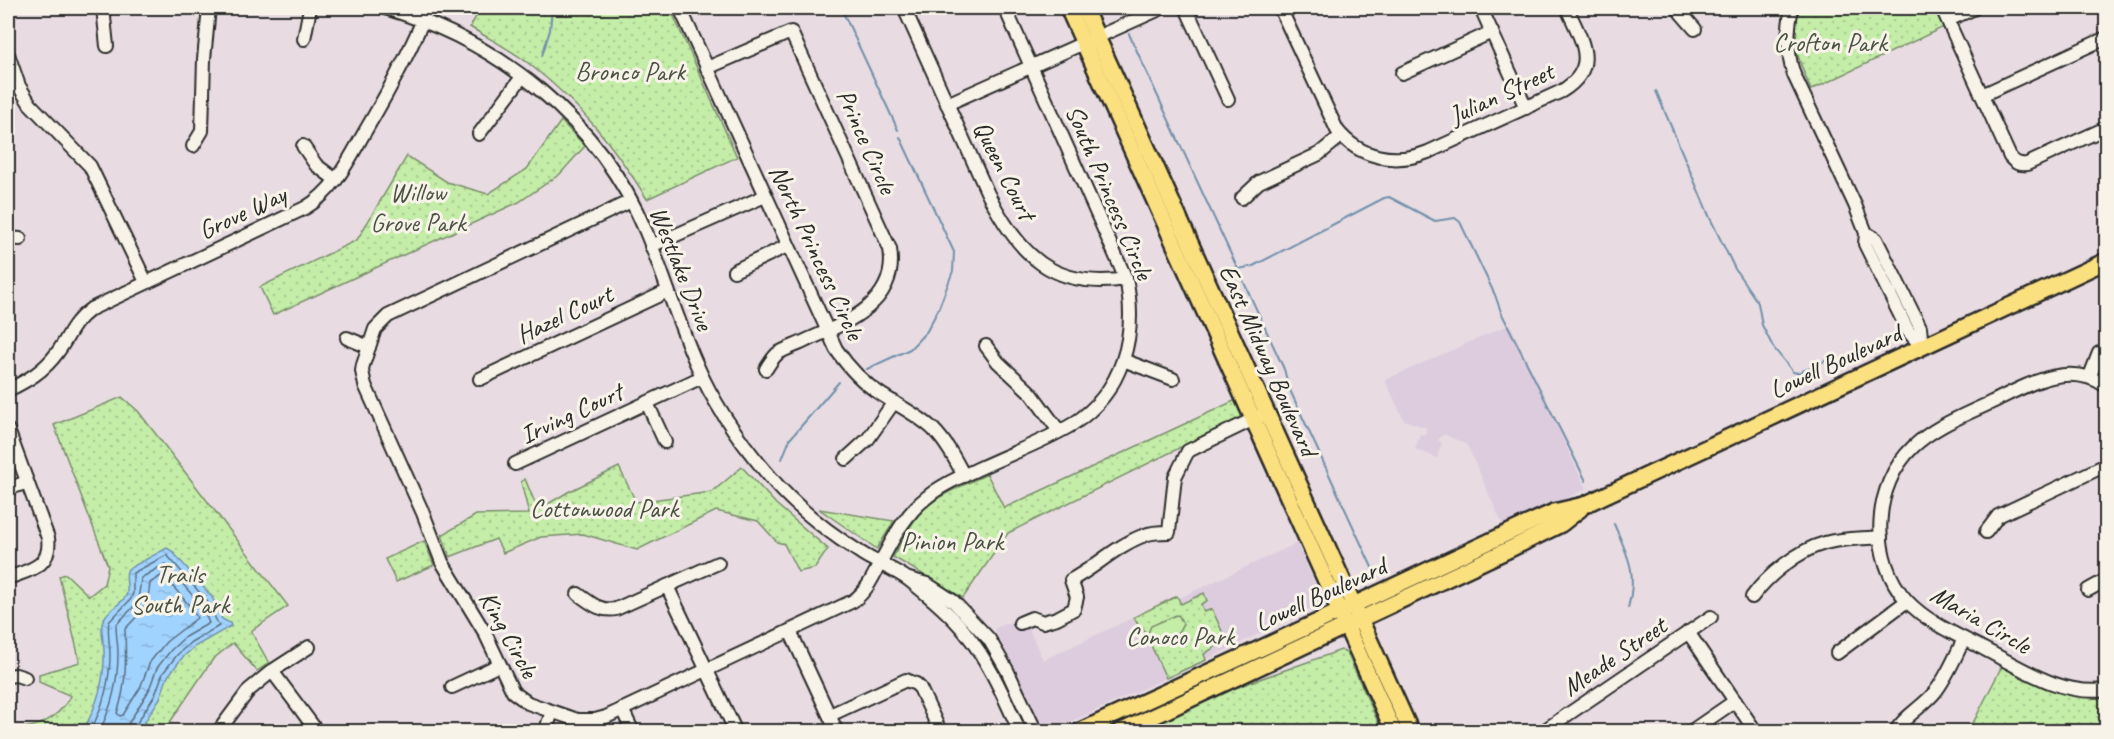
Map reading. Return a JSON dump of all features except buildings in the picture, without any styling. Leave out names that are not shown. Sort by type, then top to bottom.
[{"type":"main road","name":"East Midway Boulevard","points":[[1068,8],[1090,40],[1260,416],[1349,615],[1394,732]]},
{"type":"main road","name":"East Midway Boulevard","points":[[1084,8],[1090,40]]},
{"type":"main road","name":"Lowell Boulevard","points":[[1120,732],[1509,532],[1554,512],[1584,505],[2106,261]]},
{"type":"main road","name":"Lowell Boulevard","points":[[1078,732],[1122,711],[1349,615],[1461,572],[1561,524],[1584,505]]},
{"type":"main road","points":[[1461,572],[1462,562],[1494,547],[1509,532]]},
{"type":"main road","name":"East Midway Boulevard","points":[[1349,615],[1411,732]]},
{"type":"main road","points":[[1107,732],[1119,723],[1123,716],[1122,711]]},
{"type":"street","points":[[103,8],[107,46]]},
{"type":"street","points":[[193,146],[201,131],[209,8]]},
{"type":"street","points":[[304,39],[310,8]]},
{"type":"street","name":"Westlake Drive","points":[[385,8],[423,20],[479,47],[556,104],[594,143],[610,164],[631,201],[702,377],[728,423],[768,475],[817,522],[846,544],[908,579],[947,613],[972,641],[994,677],[1020,732]]},
{"type":"street","name":"Grove Way","points":[[8,390],[24,382],[48,364],[73,325],[91,309],[305,208],[320,198],[336,180],[396,78],[428,8]]},
{"type":"street","name":"North Princess Circle","points":[[680,8],[836,349],[854,372],[871,388],[934,430],[964,476]]},
{"type":"street","name":"Queen Court","points":[[904,8],[999,216],[1024,249],[1050,270],[1071,278],[1101,282],[1126,279]]},
{"type":"street","name":"South Princess Circle","points":[[880,564],[910,513],[928,496],[964,476],[1073,424],[1096,405],[1111,386],[1123,360],[1130,336],[1131,318],[1126,279],[1005,8]]},
{"type":"street","points":[[947,104],[1162,8]]},
{"type":"street","points":[[1186,8],[1228,99]]},
{"type":"street","points":[[1242,198],[1251,187],[1319,154],[1341,136],[1280,8]]},
{"type":"street","points":[[1481,8],[1526,108]]},
{"type":"street","name":"Julian Street","points":[[1341,136],[1365,152],[1384,159],[1419,156],[1562,91],[1575,81],[1584,69],[1585,50],[1567,8]]},
{"type":"street","points":[[1678,8],[1695,29]]},
{"type":"street","points":[[1792,8],[1788,49],[1793,69],[1866,233],[1876,239],[1920,327],[1922,347]]},
{"type":"street","points":[[1942,8],[2010,157],[2018,164],[2027,164],[2106,128]]},
{"type":"street","points":[[1948,20],[1975,8]]},
{"type":"street","name":"Prince Circle","points":[[707,68],[791,32],[797,49],[807,64],[886,238],[892,267],[887,284],[870,305],[858,315],[827,332]]},
{"type":"street","points":[[1402,73],[1492,32]]},
{"type":"street","points":[[1982,95],[2106,38]]},
{"type":"street","points":[[8,54],[19,86],[30,104],[90,165],[146,282]]},
{"type":"street","points":[[479,134],[522,77]]},
{"type":"street","points":[[303,146],[316,165],[336,180]]},
{"type":"street","points":[[651,246],[765,196]]},
{"type":"street","name":"King Circle","points":[[631,201],[397,311],[379,323],[362,371],[364,385],[419,503],[442,562],[518,697],[577,720],[587,721],[606,717],[860,596],[880,564]]},
{"type":"street","points":[[734,271],[787,246]]},
{"type":"street","name":"Hazel Court","points":[[480,379],[668,291]]},
{"type":"street","points":[[766,369],[776,355],[827,332]]},
{"type":"street","points":[[347,338],[369,347]]},
{"type":"street","points":[[986,346],[998,362],[1035,398],[1059,431]]},
{"type":"street","points":[[2090,376],[2099,353]]},
{"type":"street","points":[[1123,360],[1173,379]]},
{"type":"street","name":"Maria Circle","points":[[2106,386],[2090,376],[2061,374],[2039,380],[1931,432],[1911,448],[1891,477],[1881,512],[1881,537],[1889,572],[1907,601],[1922,614],[1964,639],[2053,684],[2077,691],[2106,690]]},
{"type":"street","name":"Irving Court","points":[[515,464],[702,377]]},
{"type":"street","points":[[846,459],[868,439],[894,402]]},
{"type":"street","name":"Irving Court","points":[[647,403],[665,442]]},
{"type":"street","points":[[1020,623],[1032,618],[1042,622],[1057,618],[1074,609],[1077,597],[1071,580],[1085,573],[1117,549],[1146,534],[1169,532],[1175,477],[1188,451],[1260,416]]},
{"type":"street","points":[[8,430],[48,538],[51,559],[8,578]]},
{"type":"street","points":[[1986,532],[1998,516],[2106,465]]},
{"type":"street","points":[[8,489],[27,482]]},
{"type":"street","points":[[1752,597],[1762,582],[1816,546],[1835,541],[1881,537]]},
{"type":"street","points":[[578,594],[598,608],[616,609],[718,563]]},
{"type":"street","name":"Westlake Drive","points":[[908,579],[927,584],[953,601],[989,639],[1007,670],[1036,732]]},
{"type":"street","points":[[2088,590],[2106,580]]},
{"type":"street","points":[[667,586],[736,732]]},
{"type":"street","points":[[1837,652],[1907,601]]},
{"type":"street","name":"Meade Street","points":[[1542,732],[1711,617]]},
{"type":"street","points":[[790,631],[837,732]]},
{"type":"street","points":[[1688,632],[1756,732]]},
{"type":"street","points":[[1895,732],[1903,720],[1924,704],[1936,691],[1964,639]]},
{"type":"street","points":[[218,732],[249,690],[309,647]]},
{"type":"street","points":[[452,687],[499,665]]},
{"type":"street","points":[[273,671],[316,730]]},
{"type":"street","points":[[8,676],[16,675],[25,678]]},
{"type":"street","points":[[830,715],[906,680],[920,688],[939,729]]},
{"type":"street","points":[[1690,732],[1735,701]]},
{"type":"street","points":[[622,709],[633,732]]},
{"type":"street","points":[[545,732],[552,712]]},
{"type":"shaded area","points":[[1510,324],[1586,489],[1504,528],[1467,445],[1446,435],[1441,436],[1438,440],[1442,443],[1437,458],[1415,449],[1420,434],[1425,436],[1426,428],[1404,420],[1385,380]]},
{"type":"shaded area","points":[[1297,543],[1323,602],[1206,660],[1204,654],[1226,640],[1211,609],[1204,613],[1200,604],[1181,604],[1179,598]]},
{"type":"shaded area","points":[[1023,616],[1043,660],[1134,617],[1140,629],[1143,628],[1166,678],[1051,731],[1043,730],[1015,668],[994,629]]},
{"type":"green space","name":"Bronco Park","points":[[481,8],[670,8],[737,157],[647,199],[609,144],[567,97],[526,61],[470,27]]},
{"type":"green space","name":"Crofton Park","points":[[1799,8],[1935,8],[1944,27],[1811,90],[1797,50],[1796,31]]},
{"type":"green space","name":"Willow Grove Park","points":[[561,121],[585,146],[560,174],[519,202],[273,315],[260,287],[357,240],[407,156],[447,182],[488,194],[527,169]]},
{"type":"green space","name":"Trails South Park","points":[[122,397],[138,411],[288,606],[251,631],[269,663],[257,671],[233,643],[213,659],[164,731],[8,732],[8,728],[28,727],[52,718],[71,696],[39,682],[39,674],[80,662],[59,576],[66,574],[89,596],[104,584],[108,566],[54,425]]},
{"type":"green space","name":"Pinion Park","points":[[1236,400],[1244,416],[1008,533],[963,598],[893,557],[921,512],[952,490],[987,474],[1004,508]]},
{"type":"green space","name":"Cottonwood Park","points":[[619,467],[636,502],[712,492],[742,467],[776,504],[828,549],[815,568],[798,572],[784,544],[777,542],[758,521],[716,511],[637,550],[583,534],[541,537],[503,553],[496,539],[450,557],[442,535],[476,515],[529,514],[521,482],[525,479],[538,510],[568,492]]},
{"type":"green space","points":[[819,509],[894,521],[877,549]]},
{"type":"green space","points":[[424,541],[434,565],[396,582],[385,559]]},
{"type":"green space","name":"Conoco Park","points":[[1204,593],[1207,601],[1201,604],[1204,612],[1212,609],[1226,640],[1204,654],[1206,660],[1166,678],[1143,628],[1140,629],[1134,617],[1177,596],[1181,604]]},
{"type":"green space","points":[[1176,615],[1183,624],[1178,633],[1158,642],[1151,640],[1148,633],[1151,626]]},
{"type":"green space","points":[[1341,650],[1347,653],[1382,731],[1137,732],[1215,695]]},
{"type":"green space","points":[[2005,660],[2053,684],[2099,691],[2106,699],[2106,731],[1960,732],[1974,721]]},
{"type":"water","points":[[167,548],[212,597],[222,619],[231,626],[194,647],[182,658],[168,676],[160,698],[139,731],[83,731],[96,703],[101,683],[104,663],[103,619],[126,596],[128,569]]},
{"type":"waterway","points":[[542,56],[550,30],[552,8]]},
{"type":"waterway","points":[[841,8],[898,130]]},
{"type":"waterway","points":[[1117,8],[1121,15]]},
{"type":"waterway","points":[[1129,34],[1284,369],[1289,388],[1376,576]]},
{"type":"waterway","points":[[1656,91],[1710,218],[1735,269],[1758,303],[1762,325],[1773,347],[1793,372],[1798,373],[1827,360]]},
{"type":"waterway","points":[[867,369],[910,349],[927,331],[953,271],[954,252],[900,137]]},
{"type":"waterway","points":[[1239,269],[1253,266],[1384,198],[1389,197],[1435,221],[1455,218],[1460,222],[1501,312],[1586,481]]},
{"type":"waterway","points":[[782,459],[790,439],[839,382]]},
{"type":"waterway","points":[[1614,524],[1632,574],[1628,608]]}]
